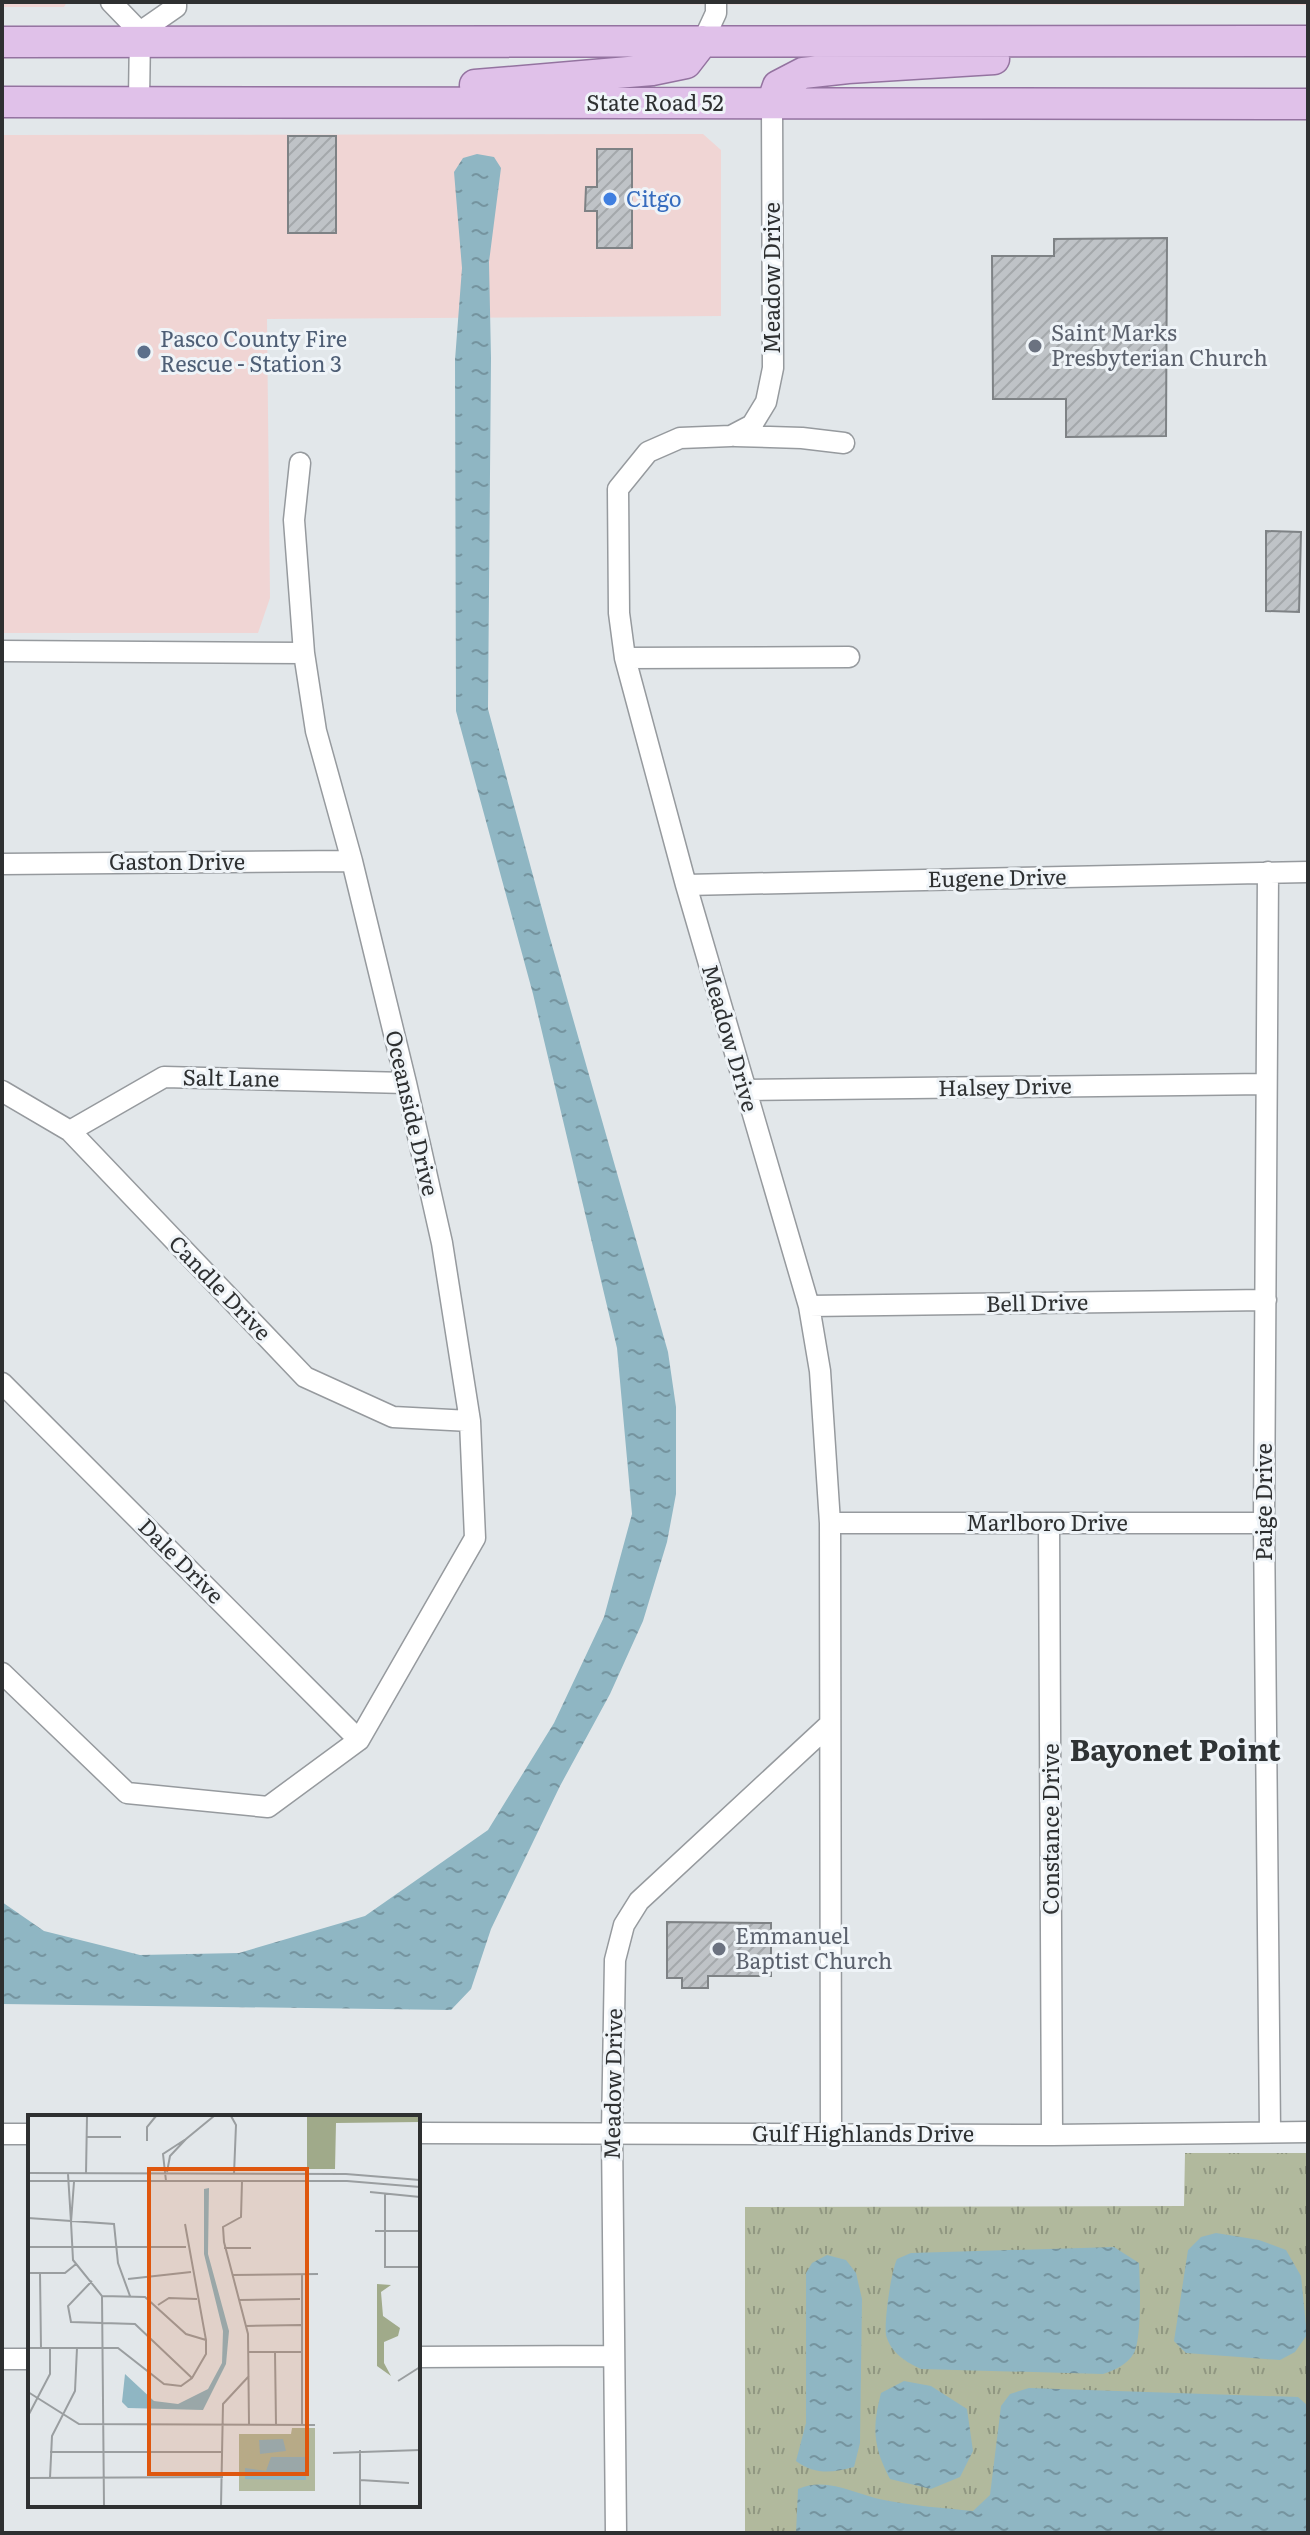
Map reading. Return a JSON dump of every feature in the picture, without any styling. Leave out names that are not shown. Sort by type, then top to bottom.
[{"type":"main road","points":[[2,42],[140,37],[1308,41]]},
{"type":"main road","points":[[772,103],[778,86],[803,73],[1033,57],[1090,40]]},
{"type":"main road","points":[[351,102],[429,88],[652,70],[686,63],[703,41]]},
{"type":"main road","name":"State Road 52","points":[[2,102],[1308,104]]},
{"type":"street","points":[[111,2],[140,37],[139,101]]},
{"type":"street","points":[[140,37],[176,7],[176,2]]},
{"type":"street","points":[[703,41],[716,13],[716,2]]},
{"type":"street","name":"Meadow Drive","points":[[731,436],[752,425],[766,402],[773,368],[772,103]]},
{"type":"street","name":"Meadow Drive","points":[[831,2135],[830,1523],[820,1371],[809,1306],[686,885],[625,658],[619,613],[618,489],[648,452],[680,438],[802,438],[844,443]]},
{"type":"street","name":"Oceanside Drive","points":[[300,463],[294,520],[304,653],[316,731],[352,861],[442,1243],[470,1421],[475,1538],[359,1740]]},
{"type":"street","points":[[2,651],[304,653]]},
{"type":"street","points":[[625,658],[849,657]]},
{"type":"street","name":"Gaston Drive","points":[[2,864],[352,861]]},
{"type":"street","name":"Paige Drive","points":[[1268,872],[1264,1523],[1270,2132]]},
{"type":"street","name":"Eugene Drive","points":[[686,885],[1308,872]]},
{"type":"street","name":"Salt Lane","points":[[70,1131],[164,1077],[406,1083]]},
{"type":"street","name":"Halsey Drive","points":[[745,1090],[1266,1084]]},
{"type":"street","name":"Candle Drive","points":[[2,1091],[70,1131],[305,1377],[393,1417],[470,1421]]},
{"type":"street","name":"Bell Drive","points":[[809,1306],[1266,1300]]},
{"type":"street","name":"Dale Drive","points":[[2,1383],[359,1740]]},
{"type":"street","name":"Marlboro Drive","points":[[830,1523],[1264,1523]]},
{"type":"street","name":"Constance Drive","points":[[1049,1523],[1052,2135]]},
{"type":"street","points":[[2,1673],[127,1793],[268,1807],[359,1740]]},
{"type":"street","name":"Meadow Drive","points":[[616,2533],[612,2133],[615,1960],[624,1925],[639,1901],[830,1724]]},
{"type":"street","name":"Gulf Highlands Drive","points":[[420,2133],[1052,2135],[1308,2132]]},
{"type":"street","points":[[2,2134],[28,2134]]},
{"type":"street","points":[[420,2357],[614,2356]]},
{"type":"street","points":[[2,2359],[28,2359]]},
{"type":"shaded area","points":[[2,2],[67,2],[64,7],[2,7]]},
{"type":"shaded area","points":[[1308,2],[1308,5],[227,4]]},
{"type":"shaded area","points":[[703,134],[721,150],[721,316],[267,319],[270,598],[258,633],[2,633],[2,135]]},
{"type":"green space","points":[[1185,2153],[1308,2153],[1308,2533],[745,2533],[745,2207],[1184,2206]]},
{"type":"water","points":[[477,154],[494,157],[501,168],[489,262],[488,709],[668,1352],[676,1407],[676,1494],[667,1542],[643,1621],[610,1694],[560,1786],[491,1929],[471,1989],[451,2010],[2,2004],[2,1902],[44,1931],[140,1955],[239,1953],[365,1916],[488,1830],[554,1723],[604,1617],[632,1514],[617,1348],[533,994],[456,711],[455,360],[462,268],[454,172],[463,158]]},
{"type":"water","points":[[1216,2233],[1259,2240],[1286,2250],[1301,2276],[1307,2335],[1295,2352],[1280,2360],[1186,2353],[1174,2341],[1188,2250],[1201,2237]]},
{"type":"water","points":[[1114,2247],[1139,2263],[1140,2309],[1134,2353],[1112,2371],[1103,2374],[921,2369],[900,2356],[888,2341],[886,2319],[895,2265],[897,2259],[911,2253]]},
{"type":"water","points":[[827,2255],[846,2260],[856,2273],[862,2299],[860,2443],[854,2467],[824,2472],[796,2461],[806,2423],[806,2273],[812,2263]]},
{"type":"water","points":[[904,2381],[931,2386],[967,2409],[973,2451],[960,2477],[931,2489],[890,2479],[877,2447],[875,2427],[881,2393]]},
{"type":"water","points":[[1029,2388],[1298,2397],[1308,2406],[1308,2533],[796,2533],[798,2489],[809,2485],[841,2487],[895,2502],[973,2511],[990,2495],[1001,2406],[1010,2394]]},
{"type":"building","points":[[288,136],[336,136],[336,233],[288,233]]},
{"type":"building","name":"Citgo","points":[[597,149],[632,149],[632,248],[597,248],[597,211],[585,211],[586,187],[597,187]]},
{"type":"building","name":"Saint Marks Presbyterian Church","points":[[1167,238],[1166,436],[1066,437],[1066,399],[993,399],[992,256],[1054,256],[1054,239]]},
{"type":"building","points":[[1266,531],[1301,532],[1299,612],[1266,611]]},
{"type":"building","name":"Emmanuel Baptist Church","points":[[667,1922],[771,1923],[771,1976],[708,1976],[708,1988],[682,1988],[682,1978],[667,1978]]},
{"type":"place","name":"Citgo","points":[[610,199]]},
{"type":"place","name":"Saint Marks Presbyterian Church","points":[[1035,346]]},
{"type":"place","name":"Pasco County Fire Rescue - Station 3","points":[[144,352]]},
{"type":"place","name":"Emmanuel Baptist Church","points":[[719,1949]]},
{"type":"district","name":"Bayonet Point","points":[[1175,1751]]}]
